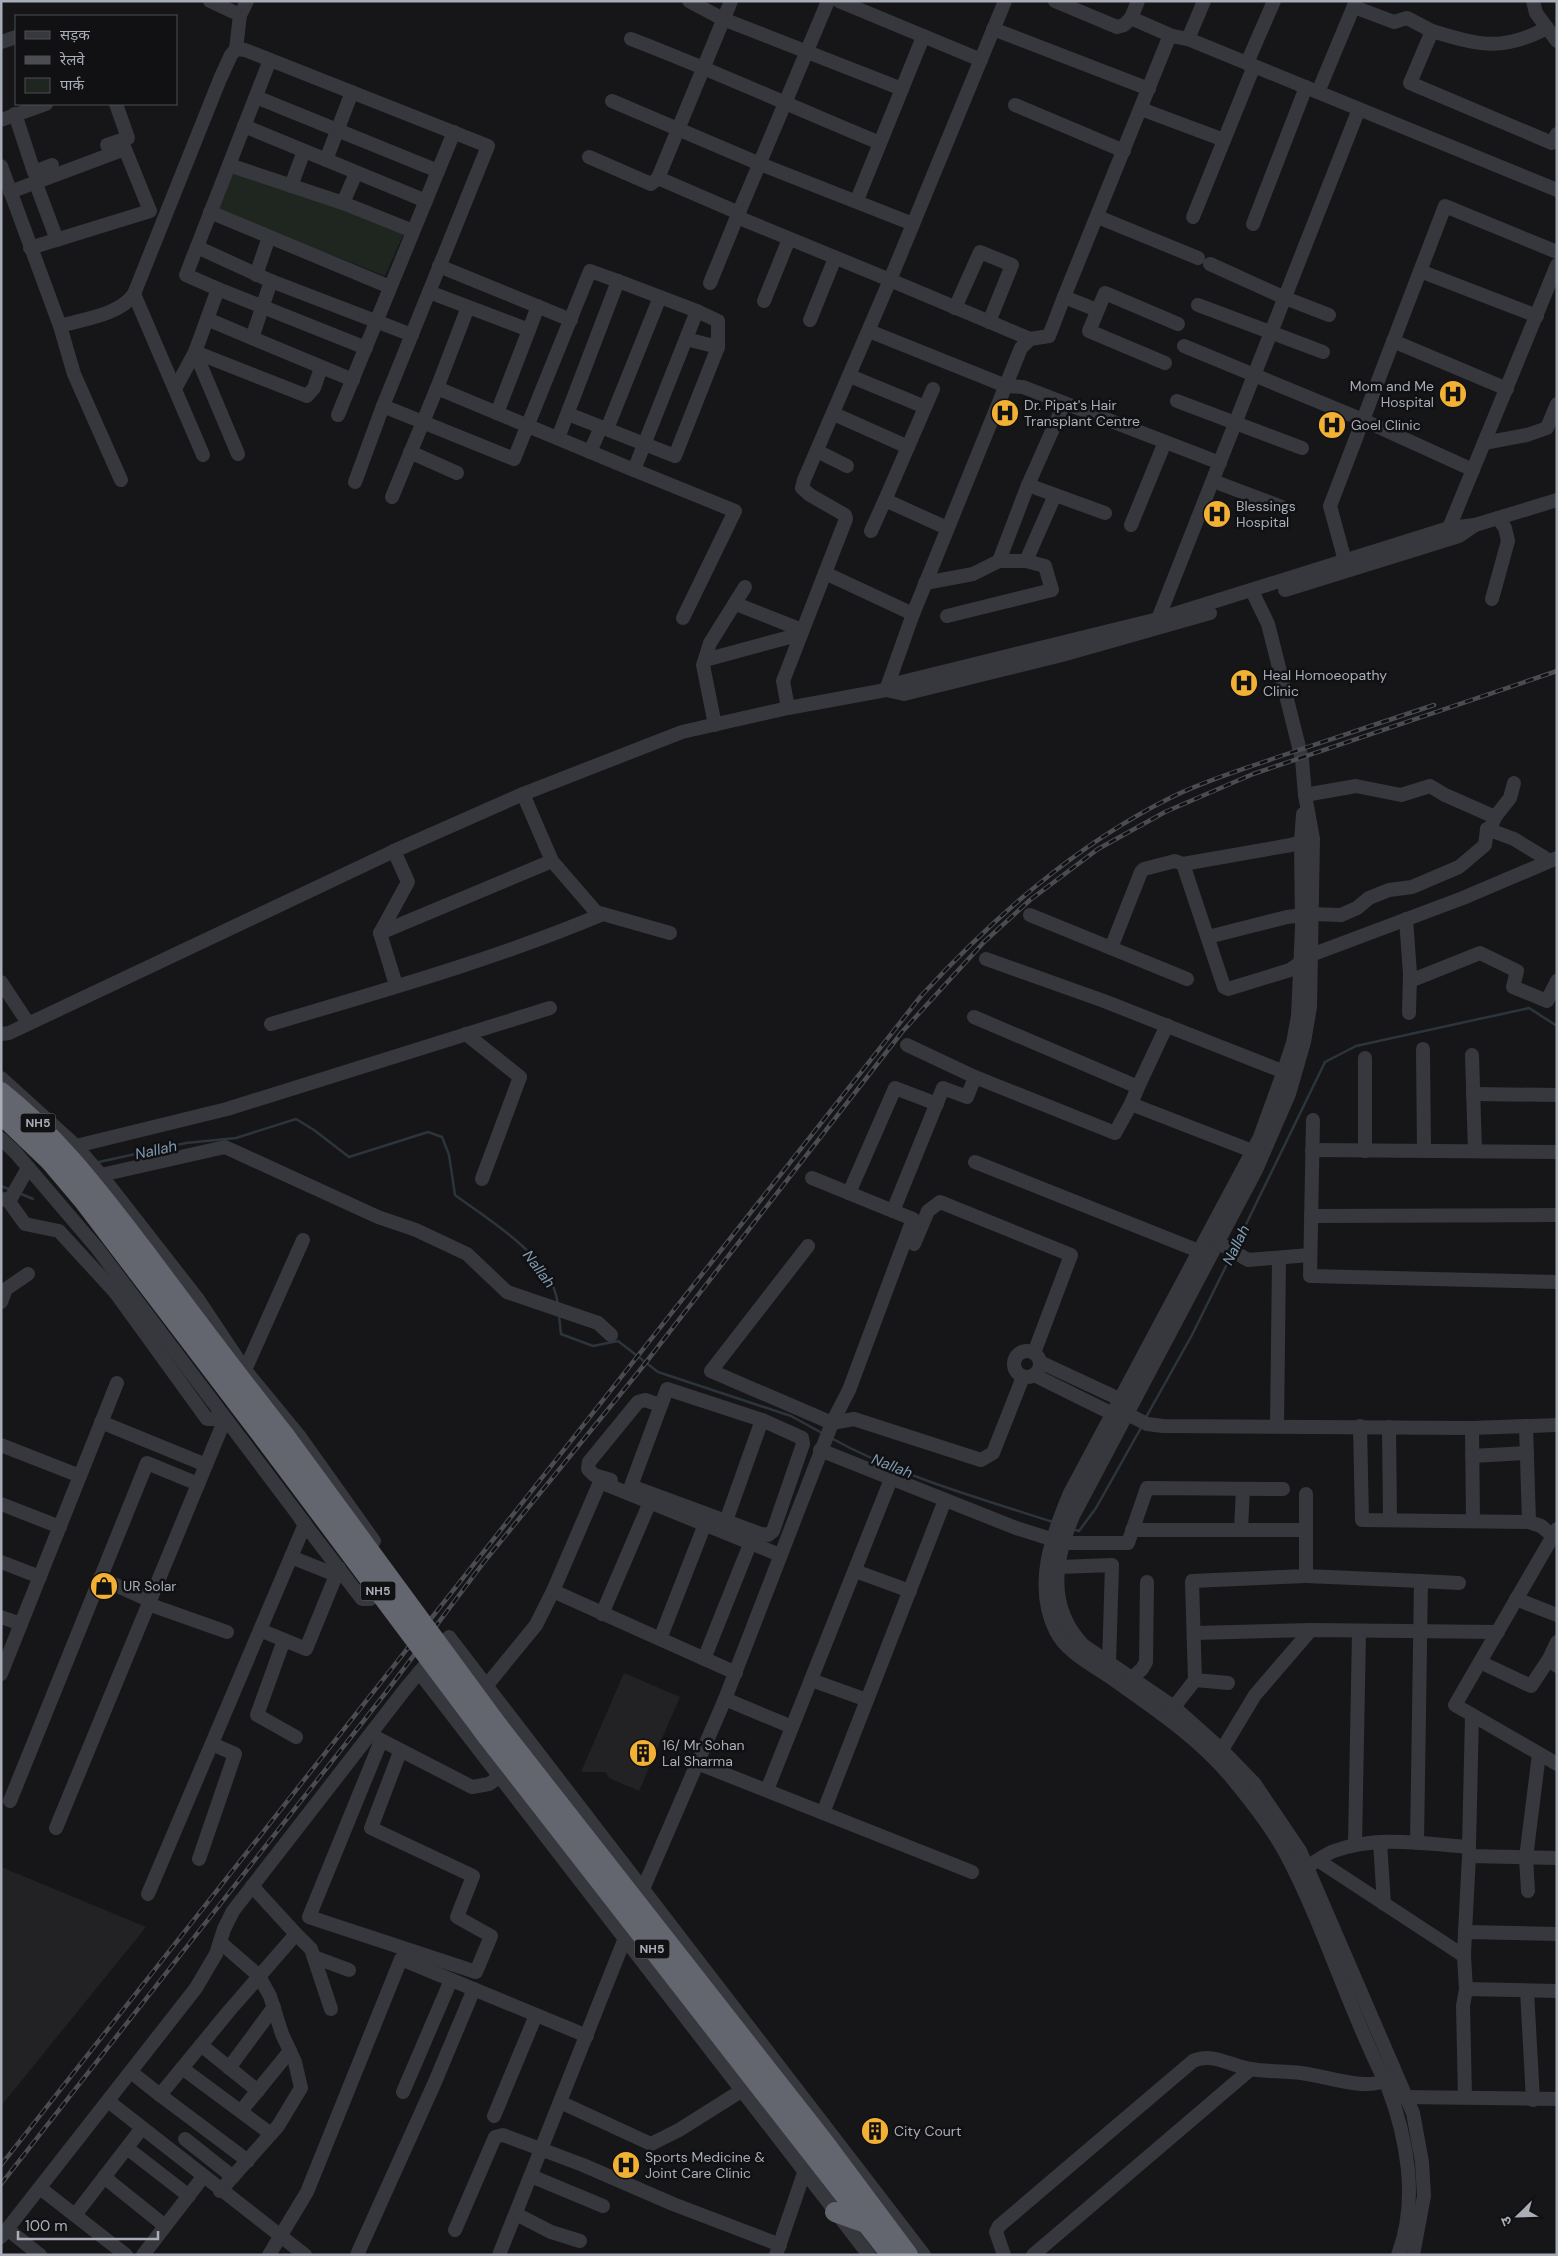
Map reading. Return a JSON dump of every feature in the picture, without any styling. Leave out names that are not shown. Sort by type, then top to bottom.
[{"type":"highway","name":"NH5","points":[[1,1092],[28,1114],[60,1146],[124,1225],[285,1436],[817,2162],[908,2255]]},
{"type":"highway","name":"NH5","points":[[1,1114],[50,1161],[88,1208],[255,1425],[487,1736],[891,2255]]},
{"type":"highway","points":[[835,2212],[866,2223]]},
{"type":"street","points":[[210,1],[240,16]]},
{"type":"street","points":[[60,326],[119,308],[129,301],[134,294],[220,79],[230,55],[236,49],[240,16],[247,1]]},
{"type":"street","points":[[689,1],[723,19],[808,50],[902,89]]},
{"type":"street","points":[[589,157],[651,184],[658,178],[731,1]]},
{"type":"street","points":[[710,283],[828,1]]},
{"type":"street","points":[[839,1],[981,60]]},
{"type":"street","points":[[1055,1],[1117,27],[1124,25],[1131,18],[1138,1]]},
{"type":"street","points":[[1188,39],[1204,1]]},
{"type":"street","points":[[1193,217],[1224,140],[1274,1]]},
{"type":"street","points":[[1533,1],[1536,13],[1557,41]]},
{"type":"street","points":[[788,708],[783,680],[846,519],[845,515],[810,495],[802,488],[914,224],[1003,2]]},
{"type":"street","points":[[1253,224],[1312,90],[1355,4],[1394,22],[1407,18],[1432,31],[1462,40],[1491,45],[1526,39],[1547,28]]},
{"type":"street","points":[[1131,18],[1172,36],[1188,39],[1251,64],[1557,190]]},
{"type":"street","points":[[993,29],[1149,89]]},
{"type":"street","points":[[1432,31],[1410,83],[1552,143],[1557,134]]},
{"type":"street","points":[[658,178],[835,258],[1030,339],[1049,336],[1168,40],[1172,36]]},
{"type":"street","points":[[1,42],[15,37]]},
{"type":"street","points":[[856,200],[924,37]]},
{"type":"street","points":[[631,39],[704,66],[785,104],[880,143]]},
{"type":"street","points":[[236,49],[245,50],[488,146],[383,406],[355,482]]},
{"type":"street","points":[[270,60],[186,274],[264,308],[366,348]]},
{"type":"street","points":[[326,160],[352,92]]},
{"type":"street","points":[[256,97],[438,171]]},
{"type":"street","points":[[612,101],[760,164],[914,224]]},
{"type":"street","points":[[1,120],[43,105]]},
{"type":"street","points":[[9,187],[128,138],[116,105]]},
{"type":"street","points":[[1015,105],[1124,151]]},
{"type":"street","points":[[1141,109],[1224,140]]},
{"type":"street","points":[[1158,619],[1236,424],[1252,376],[1285,298],[1359,109]]},
{"type":"street","points":[[15,114],[57,240]]},
{"type":"street","points":[[244,126],[426,201]]},
{"type":"street","points":[[338,415],[454,132]]},
{"type":"street","points":[[30,248],[150,211],[124,149],[35,176]]},
{"type":"street","points":[[292,186],[304,151]]},
{"type":"street","points":[[229,165],[343,203],[413,231]]},
{"type":"street","points":[[1,166],[60,326],[74,374],[122,480]]},
{"type":"street","points":[[343,203],[356,173]]},
{"type":"street","points":[[1345,561],[1330,506],[1445,206],[1557,252]]},
{"type":"street","points":[[210,212],[390,287]]},
{"type":"street","points":[[1098,217],[1204,261],[1285,298],[1329,315]]},
{"type":"street","points":[[256,275],[269,237]]},
{"type":"street","points":[[764,301],[789,238]]},
{"type":"street","points":[[196,247],[271,282],[412,335]]},
{"type":"street","points":[[955,308],[980,252],[1012,265],[989,322]]},
{"type":"street","points":[[810,320],[835,258]]},
{"type":"street","points":[[1449,528],[1557,265]]},
{"type":"street","points":[[440,266],[571,320]]},
{"type":"street","points":[[383,406],[514,459],[590,271],[697,311],[718,321],[718,347],[675,456],[568,414]]},
{"type":"street","points":[[1420,271],[1537,316]]},
{"type":"street","points":[[558,438],[618,281]]},
{"type":"street","points":[[252,338],[264,308],[271,282]]},
{"type":"street","points":[[175,389],[195,352],[218,289]]},
{"type":"street","points":[[429,292],[529,330]]},
{"type":"street","points":[[1165,363],[1089,331],[1105,293],[1178,324]]},
{"type":"street","points":[[134,294],[203,455]]},
{"type":"street","points":[[590,452],[604,428],[660,297]]},
{"type":"street","points":[[1064,297],[1097,310]]},
{"type":"street","points":[[1198,305],[1323,352]]},
{"type":"street","points":[[392,497],[437,388],[468,306]]},
{"type":"street","points":[[497,413],[538,306]]},
{"type":"street","points":[[634,470],[697,311]]},
{"type":"street","points":[[207,319],[352,380]]},
{"type":"street","points":[[869,331],[1006,386],[1023,388],[1220,463]]},
{"type":"street","points":[[686,338],[718,347]]},
{"type":"street","points":[[886,690],[913,614],[947,528],[1021,348],[1030,339]]},
{"type":"street","points":[[1393,341],[1507,389]]},
{"type":"street","points":[[1184,346],[1252,376],[1363,420],[1472,470]]},
{"type":"street","points":[[195,352],[307,396],[314,388],[321,368]]},
{"type":"street","points":[[195,352],[238,454]]},
{"type":"street","points":[[850,376],[925,407]]},
{"type":"street","points":[[437,388],[736,511],[683,618]]},
{"type":"street","points":[[871,531],[933,389]]},
{"type":"street","points":[[1177,401],[1302,448]]},
{"type":"street","points":[[999,561],[1028,485],[1064,404]]},
{"type":"street","points":[[1484,443],[1527,435],[1547,428],[1556,409]]},
{"type":"street","points":[[834,414],[908,446]]},
{"type":"street","points":[[1131,525],[1165,442]]},
{"type":"street","points":[[410,452],[458,472]]},
{"type":"street","points":[[817,452],[847,466]]},
{"type":"street","points":[[1213,481],[1282,507]]},
{"type":"street","points":[[1028,485],[1105,513]]},
{"type":"street","points":[[1026,561],[1055,495]]},
{"type":"street","points":[[885,500],[947,528]]},
{"type":"street","points":[[886,690],[904,694],[1143,634],[1345,561],[1449,528],[1475,525],[1557,500]]},
{"type":"street","points":[[1492,599],[1508,541],[1505,528],[1498,518]]},
{"type":"street","points":[[4,1036],[394,850],[464,822],[524,794],[682,732],[788,708],[886,690],[898,683],[1254,595],[1460,536],[1475,525]]},
{"type":"street","points":[[925,583],[973,574],[999,561],[1026,561],[1045,566],[1052,590],[948,616]]},
{"type":"street","points":[[825,573],[913,614]]},
{"type":"street","points":[[715,724],[706,689],[704,660],[710,643],[745,587]]},
{"type":"street","points":[[1206,1253],[1219,1243],[1290,1074],[1308,1022],[1311,955],[1307,914],[1307,840],[1302,759],[1268,624],[1254,595]]},
{"type":"street","points":[[736,604],[801,632]]},
{"type":"street","points":[[704,660],[714,659],[801,632]]},
{"type":"street","points":[[1208,937],[1307,914],[1341,915],[1357,908],[1369,898],[1388,890],[1412,887],[1459,867],[1485,845],[1490,823],[1510,798],[1514,783]]},
{"type":"street","points":[[1305,795],[1356,786],[1401,795],[1430,786],[1514,839],[1553,860]]},
{"type":"street","points":[[524,794],[552,861],[596,912],[670,933]]},
{"type":"street","points":[[1111,948],[1141,872],[1144,869],[1175,861],[1183,864],[1307,840]]},
{"type":"street","points":[[394,850],[408,882],[380,933],[396,985]]},
{"type":"street","points":[[1183,864],[1224,987],[1228,989],[1299,966],[1311,955],[1553,860]]},
{"type":"street","points":[[380,933],[552,861]]},
{"type":"street","points":[[271,1024],[561,932],[603,914]]},
{"type":"street","points":[[1030,914],[1187,979]]},
{"type":"street","points":[[1290,1074],[1298,1016],[1299,966],[1307,914]]},
{"type":"street","points":[[1406,919],[1410,981],[1409,1013]]},
{"type":"street","points":[[1410,981],[1480,952],[1517,971],[1513,987],[1552,1003],[1557,981]]},
{"type":"street","points":[[986,959],[1167,1025],[1290,1074]]},
{"type":"street","points":[[1,982],[28,1023]]},
{"type":"street","points":[[76,1146],[227,1110],[550,1008]]},
{"type":"street","points":[[974,1017],[1138,1086]]},
{"type":"street","points":[[907,1045],[975,1077],[1115,1133],[1167,1025]]},
{"type":"street","points":[[466,1034],[520,1077],[482,1179]]},
{"type":"street","points":[[1423,1049],[1424,1151]]},
{"type":"street","points":[[1472,1055],[1475,1152]]},
{"type":"street","points":[[1365,1151],[1366,1058]]},
{"type":"street","points":[[893,1211],[943,1088],[968,1097],[975,1077]]},
{"type":"street","points":[[1,1078],[76,1146],[101,1175],[197,1298],[245,1370],[300,1437],[395,1570],[396,1580],[370,1599],[362,1599],[337,1572],[262,1468]]},
{"type":"street","points":[[849,1193],[895,1088],[937,1104]]},
{"type":"street","points":[[1473,1094],[1557,1095]]},
{"type":"street","points":[[1130,1104],[1258,1153]]},
{"type":"street","points":[[1313,1120],[1310,1276],[1557,1282]]},
{"type":"street","points":[[1,1139],[25,1174],[38,1180],[97,1248],[119,1287]]},
{"type":"street","points":[[101,1175],[225,1147],[378,1218],[416,1230],[467,1254],[507,1292],[598,1323],[611,1335]]},
{"type":"street","points":[[1312,1150],[1557,1152]]},
{"type":"street","points":[[1258,1153],[1061,1531],[1046,1566],[1047,1603],[1051,1619],[1062,1642],[1219,1755],[1254,1783],[1314,1864],[1380,2032],[1408,2097],[1419,2135],[1424,2196],[1413,2255]]},
{"type":"street","points":[[975,1162],[1206,1253]]},
{"type":"street","points":[[25,1174],[6,1199],[25,1224],[59,1231],[119,1287],[225,1419],[305,1524],[148,1894]]},
{"type":"street","points":[[643,1889],[736,1673],[820,1450],[849,1390],[913,1219],[812,1178]]},
{"type":"street","points":[[808,1246],[711,1371],[832,1423],[854,1418],[981,1460],[993,1453],[1029,1376],[1039,1368],[1037,1357],[1071,1255],[940,1202],[928,1211],[911,1251]]},
{"type":"street","points":[[1311,1216],[1557,1215]]},
{"type":"street","points":[[245,1370],[303,1240]]},
{"type":"street","points":[[1219,1243],[1248,1260],[1310,1256]]},
{"type":"street","points":[[1278,1426],[1279,1258]]},
{"type":"street","points":[[1,1302],[6,1289],[5,1282],[28,1274]]},
{"type":"street","points":[[1124,1411],[1029,1376],[1014,1368],[1016,1355],[1028,1350],[1147,1424],[1472,1428],[1557,1425]]},
{"type":"street","points":[[1,1673],[117,1383]]},
{"type":"street","points":[[631,1486],[667,1389],[762,1420],[799,1435],[802,1438],[803,1444],[787,1492],[773,1531],[768,1535],[631,1486],[594,1475],[588,1469],[588,1462],[633,1406],[645,1400],[660,1405]]},
{"type":"street","points":[[56,1828],[225,1419]]},
{"type":"street","points":[[726,1521],[762,1420]]},
{"type":"street","points":[[101,1422],[206,1465]]},
{"type":"street","points":[[1360,1426],[1362,1520],[1529,1522],[1555,1532],[1455,1705],[1557,1764]]},
{"type":"street","points":[[1526,1426],[1529,1522]]},
{"type":"street","points":[[1390,1427],[1390,1520]]},
{"type":"street","points":[[1472,1428],[1473,1522]]},
{"type":"street","points":[[262,1468],[271,1469],[291,1458],[300,1448],[300,1437]]},
{"type":"street","points":[[1,1444],[80,1476]]},
{"type":"street","points":[[820,1450],[945,1500],[1061,1531],[1128,1543],[1147,1488],[1284,1489]]},
{"type":"street","points":[[1472,1456],[1527,1454]]},
{"type":"street","points":[[10,1801],[147,1463],[198,1484]]},
{"type":"street","points":[[766,1790],[891,1479]]},
{"type":"street","points":[[487,1685],[531,1633],[553,1591],[600,1482],[780,1555]]},
{"type":"street","points":[[1241,1530],[1243,1489]]},
{"type":"street","points":[[787,1492],[801,1499]]},
{"type":"street","points":[[1306,1494],[1306,1576]]},
{"type":"street","points":[[823,1813],[945,1500]]},
{"type":"street","points":[[602,1614],[650,1502]]},
{"type":"street","points":[[1,1504],[60,1527]]},
{"type":"street","points":[[660,1639],[705,1524]]},
{"type":"street","points":[[1132,1530],[1306,1530]]},
{"type":"street","points":[[1061,1531],[1060,1567],[1057,1586],[1058,1603],[1070,1631],[1083,1644],[1174,1707],[1219,1755],[1231,1777],[1264,1820],[1295,1873],[1391,2096],[1404,2140],[1408,2189],[1404,2233],[1398,2255]]},
{"type":"street","points":[[704,1659],[750,1544]]},
{"type":"street","points":[[291,1557],[337,1572]]},
{"type":"street","points":[[1,1562],[40,1577]]},
{"type":"street","points":[[1060,1567],[1112,1565],[1109,1663]]},
{"type":"street","points":[[854,1571],[910,1591]]},
{"type":"street","points":[[260,1630],[306,1649],[337,1572]]},
{"type":"street","points":[[1174,1707],[1195,1680],[1192,1580],[1306,1576],[1459,1583]]},
{"type":"street","points":[[100,1578],[148,1602],[227,1632]]},
{"type":"street","points":[[1417,1843],[1421,1581]]},
{"type":"street","points":[[1132,1678],[1142,1669],[1146,1662],[1147,1582]]},
{"type":"street","points":[[553,1591],[736,1673]]},
{"type":"street","points":[[1516,1599],[1557,1615]]},
{"type":"street","points":[[1,1617],[21,1624]]},
{"type":"street","points":[[1219,1755],[1255,1695],[1311,1630]]},
{"type":"street","points":[[1194,1634],[1311,1630],[1498,1632]]},
{"type":"street","points":[[1355,1845],[1359,1631]]},
{"type":"street","points":[[40,2255],[4,2233],[196,1988],[216,1954],[233,1911],[375,1738],[418,1672],[449,1637],[924,2255]]},
{"type":"street","points":[[284,1640],[257,1715],[296,1737]]},
{"type":"street","points":[[1480,1662],[1531,1686],[1553,1663],[1557,1642]]},
{"type":"street","points":[[418,1672],[625,1938],[741,2091],[817,2162],[835,2212],[868,2255]]},
{"type":"street","points":[[811,1680],[867,1700]]},
{"type":"street","points":[[1195,1680],[1228,1683]]},
{"type":"street","points":[[725,1699],[792,1727]]},
{"type":"street","points":[[1465,2097],[1463,2006],[1466,1989],[1464,1956],[1469,1852],[1472,1715]]},
{"type":"street","points":[[375,1738],[309,1917],[476,1972],[491,1936],[458,1917],[473,1876],[371,1828],[400,1752]]},
{"type":"street","points":[[375,1738],[472,1787],[489,1784],[499,1777]]},
{"type":"street","points":[[199,1859],[236,1754],[212,1744]]},
{"type":"street","points":[[1528,1891],[1526,1858],[1539,1754]]},
{"type":"street","points":[[697,1763],[972,1872]]},
{"type":"street","points":[[1295,1873],[1314,1864],[1332,1851],[1355,1845],[1380,1842],[1417,1843],[1469,1852],[1526,1858],[1557,1858]]},
{"type":"street","points":[[1380,1842],[1384,1904]]},
{"type":"street","points":[[1314,1864],[1384,1904],[1464,1956]]},
{"type":"street","points":[[252,1886],[311,1950],[331,2009]]},
{"type":"street","points":[[1465,1932],[1557,1934]]},
{"type":"street","points":[[160,2095],[201,2044],[296,1934]]},
{"type":"street","points":[[500,2255],[625,1938]]},
{"type":"street","points":[[220,1942],[259,1976],[274,2007],[295,2062],[301,2088],[271,2134],[220,2191]]},
{"type":"street","points":[[314,1958],[349,1970]]},
{"type":"street","points":[[269,2255],[314,2174],[401,1959],[586,2036]]},
{"type":"street","points":[[403,2092],[451,1980]]},
{"type":"street","points":[[357,2255],[436,2082],[474,1989]]},
{"type":"street","points":[[1466,1989],[1557,1991]]},
{"type":"street","points":[[1527,1991],[1533,2100]]},
{"type":"street","points":[[229,2068],[274,2007]]},
{"type":"street","points":[[494,2116],[536,2015]]},
{"type":"street","points":[[1366,2038],[1380,2032]]},
{"type":"street","points":[[201,2044],[258,2091]]},
{"type":"street","points":[[241,2112],[290,2052]]},
{"type":"street","points":[[1004,2255],[996,2232],[999,2226],[1192,2060],[1205,2056],[1251,2069],[1301,2073],[1349,2082],[1376,2084],[1384,2081]]},
{"type":"street","points":[[182,2068],[271,2134]]},
{"type":"street","points":[[1033,2255],[1251,2069]]},
{"type":"street","points":[[130,2072],[248,2161]]},
{"type":"street","points":[[560,2102],[651,2144],[679,2130],[741,2091]]},
{"type":"street","points":[[1391,2096],[1557,2099]]},
{"type":"street","points":[[108,2100],[220,2191],[304,2255]]},
{"type":"street","points":[[168,2149],[192,2120]]},
{"type":"street","points":[[75,2215],[142,2128]]},
{"type":"street","points":[[455,2230],[495,2137],[503,2135],[583,2164],[778,2250],[817,2162]]},
{"type":"street","points":[[186,2139],[233,2177]]},
{"type":"street","points":[[126,2148],[188,2196]]},
{"type":"street","points":[[531,2176],[603,2206]]},
{"type":"street","points":[[104,2177],[165,2226]]},
{"type":"street","points":[[143,2255],[204,2177]]},
{"type":"street","points":[[40,2188],[126,2255]]},
{"type":"street","points":[[516,2214],[551,2232],[580,2241]]},
{"type":"shaded area","points":[[624,1673],[680,1697],[639,1791],[609,1778],[606,1772],[581,1772]]},
{"type":"shaded area","points":[[1,1867],[146,1927],[1,2106]]},
{"type":"green space","points":[[231,169],[405,231],[385,276],[216,209]]},
{"type":"waterway","name":"Nallah","points":[[1235,1247],[1325,1062],[1356,1046],[1529,1008],[1557,1026]]},
{"type":"waterway","name":"Nallah","points":[[99,1162],[186,1143],[236,1138],[296,1119],[314,1130],[349,1157],[428,1132],[442,1137],[449,1155],[455,1195],[502,1229],[533,1256],[545,1271],[554,1288],[558,1305]]},
{"type":"waterway","name":"Nallah","points":[[1,1186],[11,1190]]},
{"type":"waterway","name":"Nallah","points":[[19,1193],[33,1199]]},
{"type":"waterway","name":"Nallah","points":[[1145,1419],[1192,1335],[1231,1256]]},
{"type":"waterway","name":"Nallah","points":[[559,1316],[561,1334],[593,1346],[618,1341],[658,1372],[791,1416],[822,1433]]},
{"type":"waterway","name":"Nallah","points":[[1072,1529],[1079,1531],[1096,1508],[1142,1426]]},
{"type":"waterway","name":"Nallah","points":[[831,1438],[857,1452],[912,1475],[1053,1522]]},
{"type":"railway","points":[[1,2184],[387,1691],[484,1562],[640,1370],[902,1032],[984,942],[1030,900],[1098,849],[1165,812],[1253,774],[1557,671]]},
{"type":"railway","points":[[1,2165],[921,996],[977,938],[1069,860],[1136,816],[1172,797],[1209,781],[1434,705]]},
{"type":"place","name":"Mom and Me Hospital","points":[[1453,394]]},
{"type":"place","name":"Dr. Pipat's Hair Transplant Centre","points":[[1005,413]]},
{"type":"place","name":"Goel Clinic","points":[[1332,425]]},
{"type":"place","name":"Blessings Hospital","points":[[1217,514]]},
{"type":"place","name":"Heal Homoeopathy Clinic","points":[[1244,683]]},
{"type":"place","name":"UR Solar","points":[[104,1586]]},
{"type":"place","name":"16/ Mr Sohan Lal Sharma","points":[[643,1753]]},
{"type":"place","name":"City Court","points":[[875,2131]]},
{"type":"place","name":"Sports Medicine & Joint Care Clinic","points":[[626,2165]]}]
